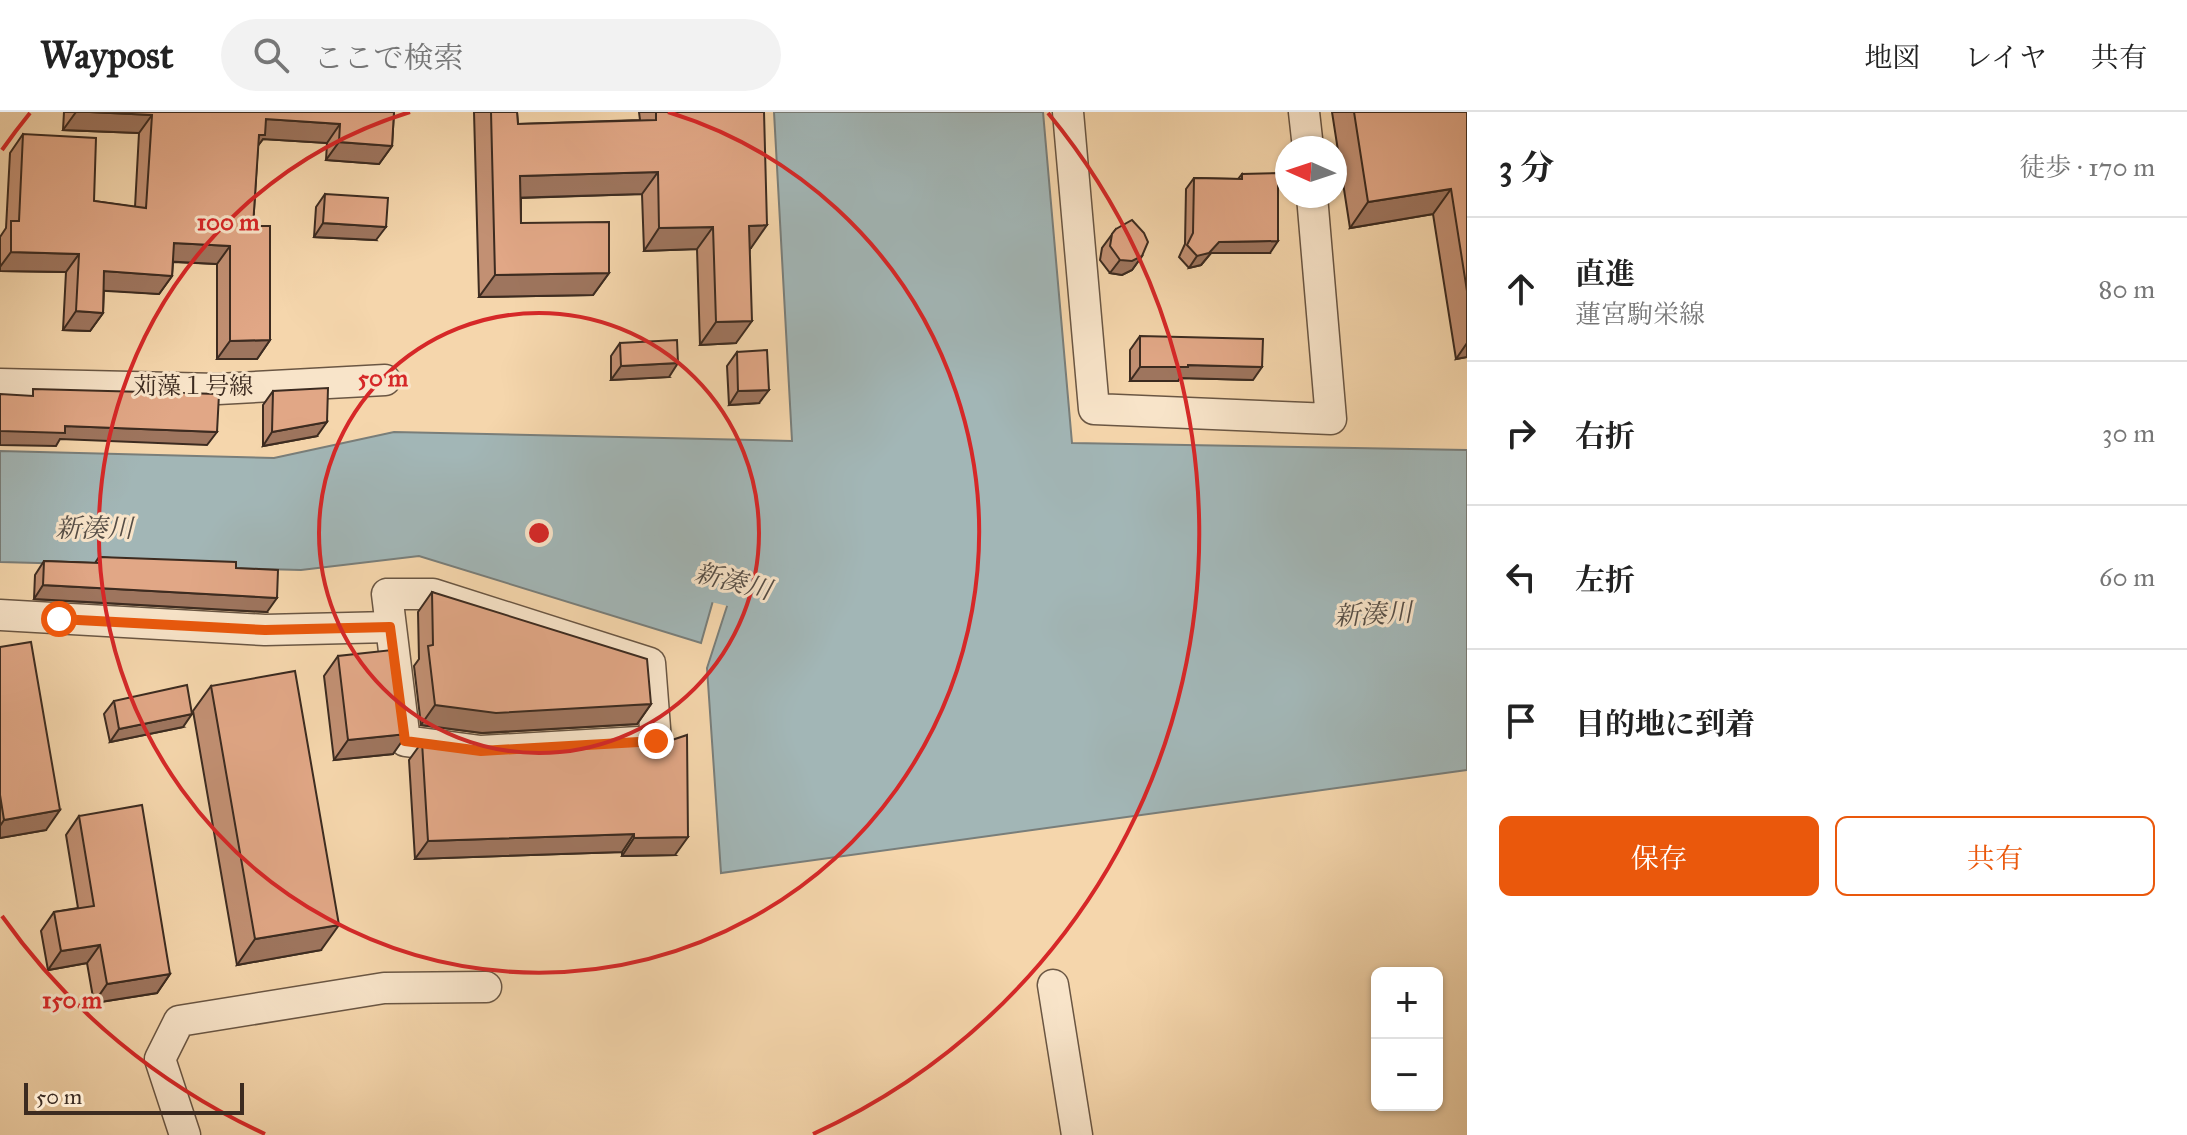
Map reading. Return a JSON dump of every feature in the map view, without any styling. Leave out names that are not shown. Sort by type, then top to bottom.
[{"type":"street","points":[[1068,112],[1094,409],[1331,419],[1313,208]]},
{"type":"street","points":[[1304,112],[1307,136]]},
{"type":"street","name":"苅藻１号線","points":[[0,384],[218,389],[385,380]]},
{"type":"street","points":[[387,594],[433,594],[650,663],[656,741],[481,751],[405,741],[390,627],[387,594]]},
{"type":"street","points":[[0,615],[265,630],[390,627]]},
{"type":"street","points":[[1053,985],[1077,1135]]},
{"type":"street","points":[[185,1135],[160,1059],[179,1021],[384,988],[486,987]]},
{"type":"water","points":[[774,112],[1043,112],[1072,443],[1467,450],[1467,770],[721,873],[707,668],[740,566],[724,562],[701,643],[419,556],[301,570],[0,562],[0,451],[274,458],[394,432],[792,441]]},
{"type":"building","points":[[90,112],[394,112],[392,146],[339,142],[340,124],[266,119],[265,135],[259,135],[253,226],[270,226],[270,340],[230,341],[230,246],[174,243],[172,276],[104,271],[103,313],[76,311],[79,254],[11,252],[11,221],[19,221],[23,134],[96,138],[94,201],[146,208],[152,115]]},
{"type":"building","points":[[491,112],[517,112],[518,124],[656,120],[656,112],[764,112],[767,225],[749,226],[752,321],[716,322],[713,227],[659,228],[658,172],[520,176],[521,223],[609,222],[609,273],[495,275]]},
{"type":"building","points":[[1354,112],[1467,112],[1467,291],[1451,189],[1368,202]]},
{"type":"building","points":[[1275,173],[1278,241],[1219,242],[1209,253],[1197,256],[1187,245],[1193,233],[1194,178],[1242,179],[1242,174]]},
{"type":"building","points":[[325,194],[388,198],[386,227],[323,223]]},
{"type":"building","points":[[1132,220],[1148,242],[1142,256],[1132,261],[1120,260],[1110,246],[1112,234]]},
{"type":"building","points":[[1140,336],[1263,339],[1262,367],[1140,367]]},
{"type":"building","points":[[677,340],[678,363],[621,366],[620,343]]},
{"type":"building","points":[[767,350],[769,390],[738,391],[737,352]]},
{"type":"building","points":[[328,388],[327,422],[272,432],[273,391]]},
{"type":"building","points":[[33,389],[219,394],[217,432],[65,426],[65,433],[0,431],[0,394],[33,396]]},
{"type":"building","points":[[99,557],[236,562],[236,568],[278,570],[277,598],[43,585],[44,561],[99,563]]},
{"type":"building","points":[[432,592],[647,659],[651,704],[496,713],[435,705],[428,646],[433,645]]},
{"type":"building","points":[[31,642],[60,810],[4,820],[0,795],[0,647]]},
{"type":"building","points":[[392,650],[401,723],[407,734],[348,740],[338,656]]},
{"type":"building","points":[[295,671],[339,925],[255,939],[211,686]]},
{"type":"building","points":[[187,685],[192,714],[119,729],[114,701]]},
{"type":"building","points":[[687,735],[688,837],[634,838],[634,834],[428,841],[422,742],[494,751],[669,741]]},
{"type":"building","points":[[142,805],[170,974],[107,984],[100,945],[61,951],[54,912],[94,906],[79,816]]},
{"type":"waterway","name":"新湊川","points":[[652,561],[805,598]]},
{"type":"route","points":[[59,619],[265,630],[390,627],[405,741],[481,751],[656,741]]}]
